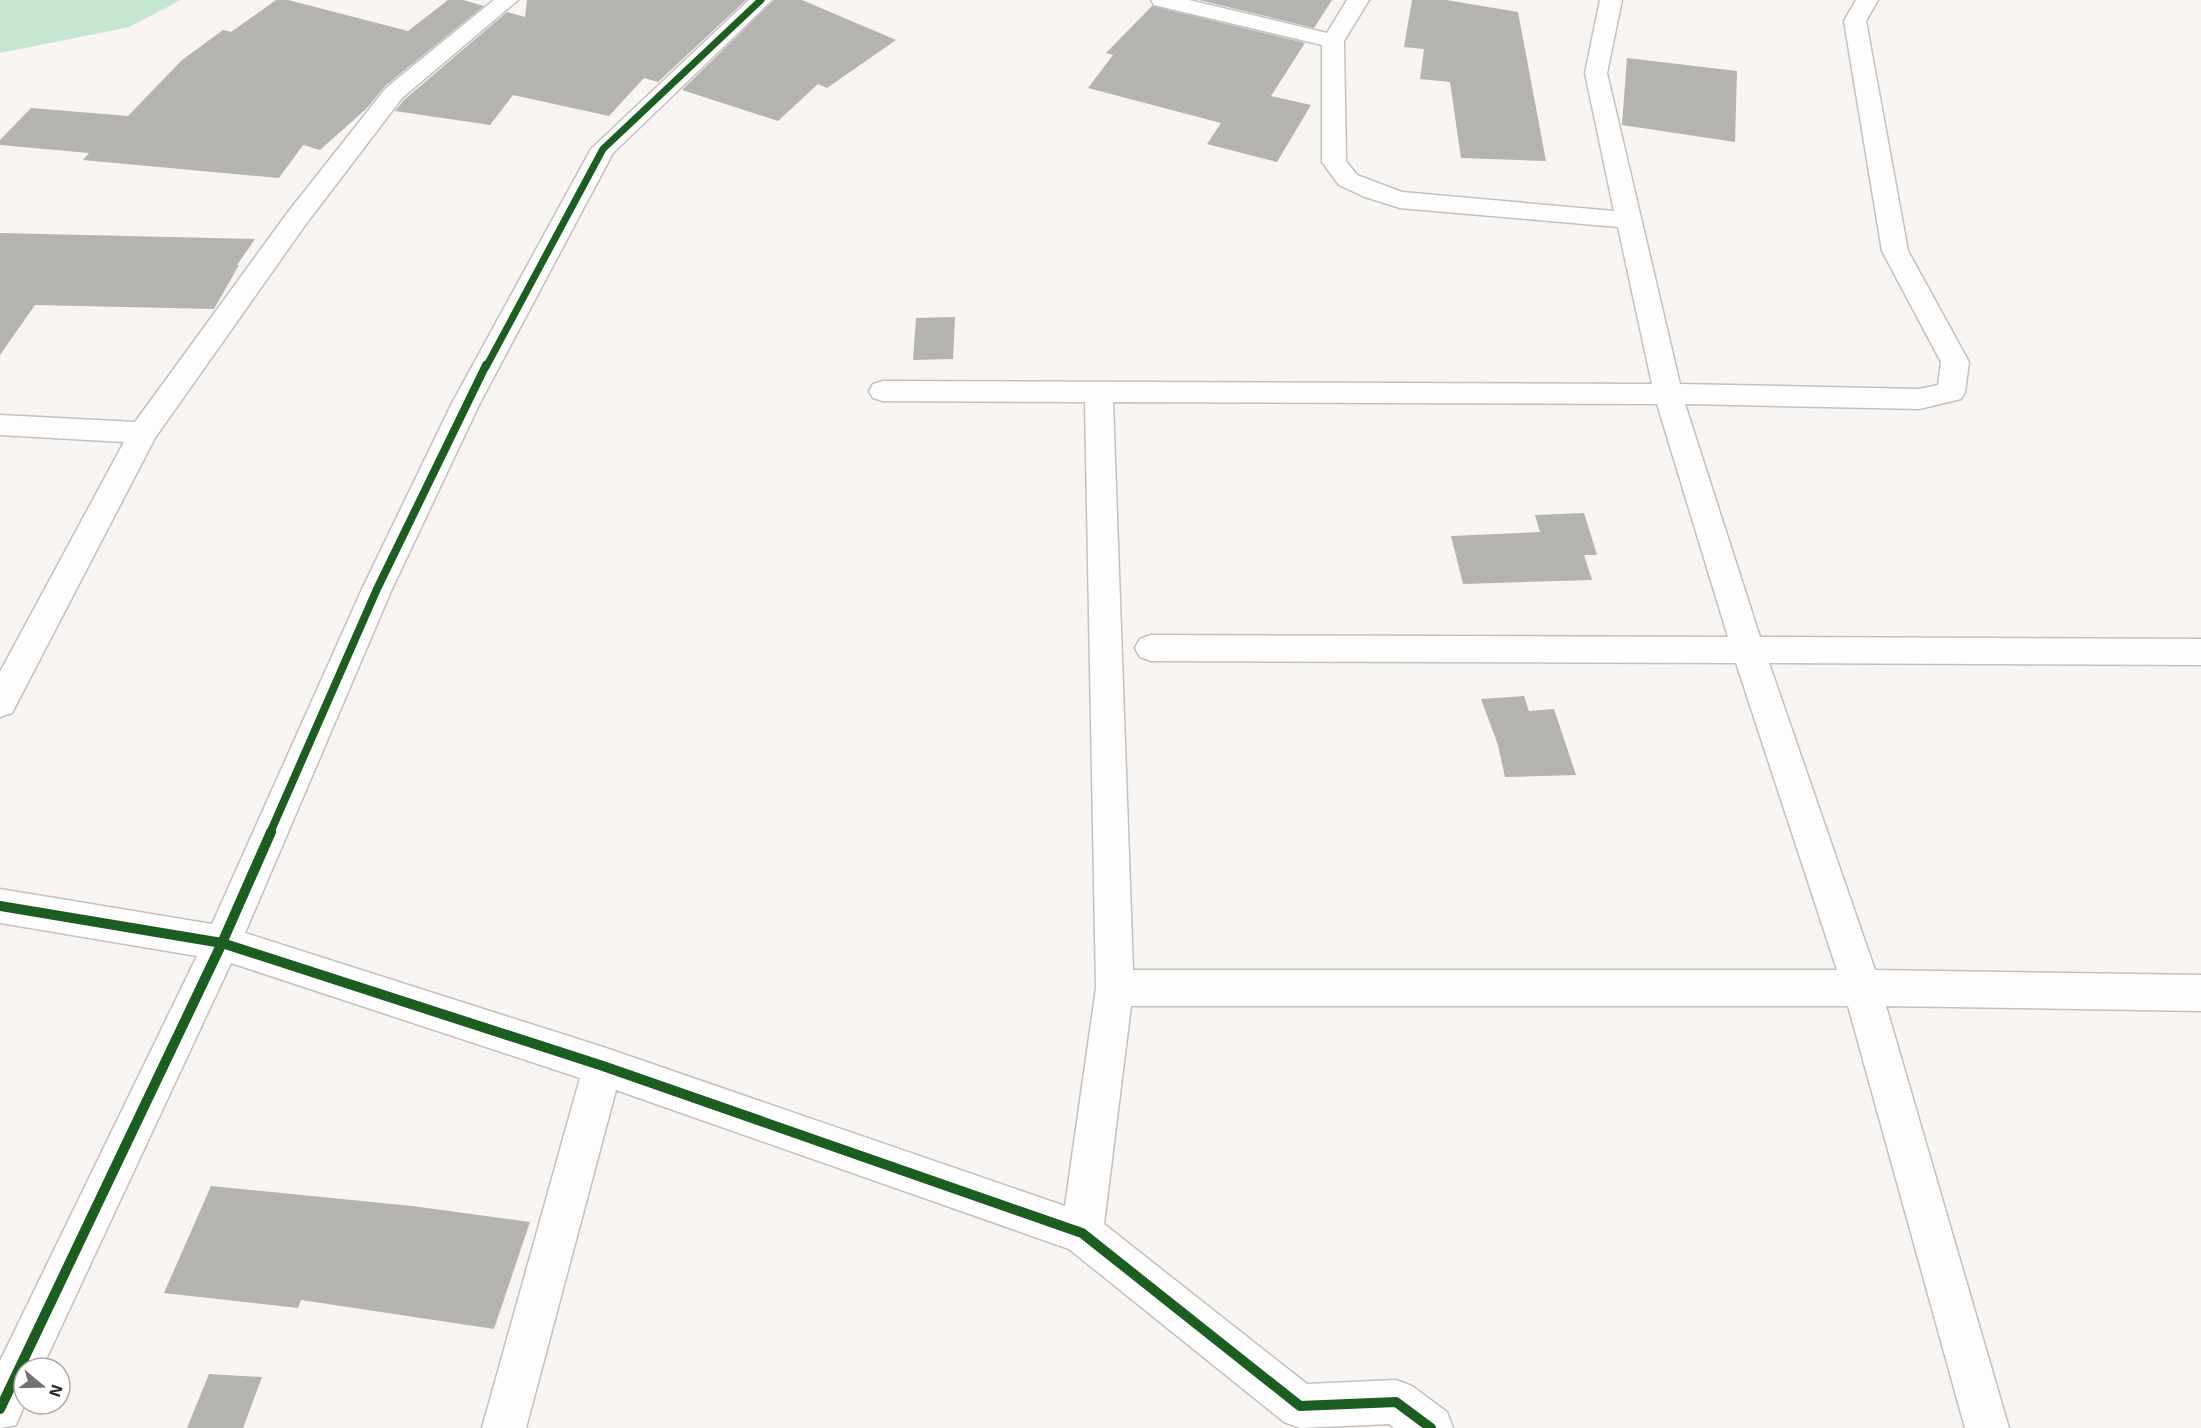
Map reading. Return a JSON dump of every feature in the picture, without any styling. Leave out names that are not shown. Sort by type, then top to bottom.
[{"type":"street","points":[[0,703],[143,433],[297,218],[394,93],[507,0]]},
{"type":"street","points":[[0,1409],[222,943],[377,589],[466,404],[603,149],[761,0]]},
{"type":"street","points":[[1162,0],[1333,40]]},
{"type":"street","points":[[1358,0],[1333,40],[1334,162],[1348,180],[1374,192],[1400,200],[1629,220]]},
{"type":"street","points":[[1611,0],[1596,73],[1668,394],[1748,650],[1862,988],[1987,1428]]},
{"type":"street","points":[[883,391],[1668,394],[1919,399],[1951,392],[1955,362],[1895,251],[1855,21],[1867,0]]},
{"type":"street","points":[[1082,1233],[1115,988],[1099,393]]},
{"type":"street","points":[[0,425],[143,433]]},
{"type":"street","points":[[1150,648],[2201,652]]},
{"type":"street","points":[[0,906],[222,943],[603,1066],[1082,1233],[1300,1406],[1397,1415],[1431,1428]]},
{"type":"street","points":[[1115,988],[1862,988],[2201,993]]},
{"type":"street","points":[[504,1428],[603,1066]]},
{"type":"green space","points":[[0,0],[181,0],[129,27],[0,53]]},
{"type":"building","points":[[276,0],[288,0],[408,31],[448,0],[463,0],[484,6],[385,86],[366,109],[320,150],[303,145],[279,178],[83,160],[89,153],[0,145],[0,140],[31,108],[128,116],[182,60],[223,30],[231,32]]},
{"type":"building","points":[[527,0],[746,0],[658,82],[644,78],[609,116],[513,95],[490,125],[395,111],[404,100],[507,12],[525,17]]},
{"type":"building","points":[[774,0],[802,0],[896,40],[827,88],[818,84],[778,121],[682,90]]},
{"type":"building","points":[[1199,0],[1332,0],[1314,28]]},
{"type":"building","points":[[1412,0],[1446,0],[1518,12],[1546,161],[1461,158],[1450,82],[1420,79],[1424,49],[1404,47]]},
{"type":"building","points":[[1152,6],[1305,43],[1271,96],[1311,105],[1277,162],[1207,144],[1221,123],[1088,88],[1113,55],[1106,53]]},
{"type":"building","points":[[1627,58],[1737,71],[1735,142],[1622,125]]},
{"type":"building","points":[[0,233],[255,239],[237,265],[239,265],[214,309],[35,305],[0,355]]},
{"type":"building","points":[[955,317],[953,359],[913,360],[916,318]]},
{"type":"building","points":[[1584,513],[1597,555],[1584,555],[1592,580],[1463,584],[1451,536],[1540,532],[1535,515]]},
{"type":"building","points":[[1524,696],[1529,711],[1554,709],[1576,775],[1505,777],[1498,745],[1481,699]]},
{"type":"building","points":[[211,1186],[412,1206],[530,1222],[494,1329],[301,1300],[298,1308],[164,1293]]},
{"type":"building","points":[[209,1374],[262,1377],[243,1428],[187,1428]]},
{"type":"cycle path","points":[[0,1409],[222,943],[377,589],[466,403],[603,149],[761,0]]},
{"type":"cycle path","points":[[0,906],[222,943],[603,1066],[1082,1233],[1300,1406],[1396,1402],[1431,1428]]}]
